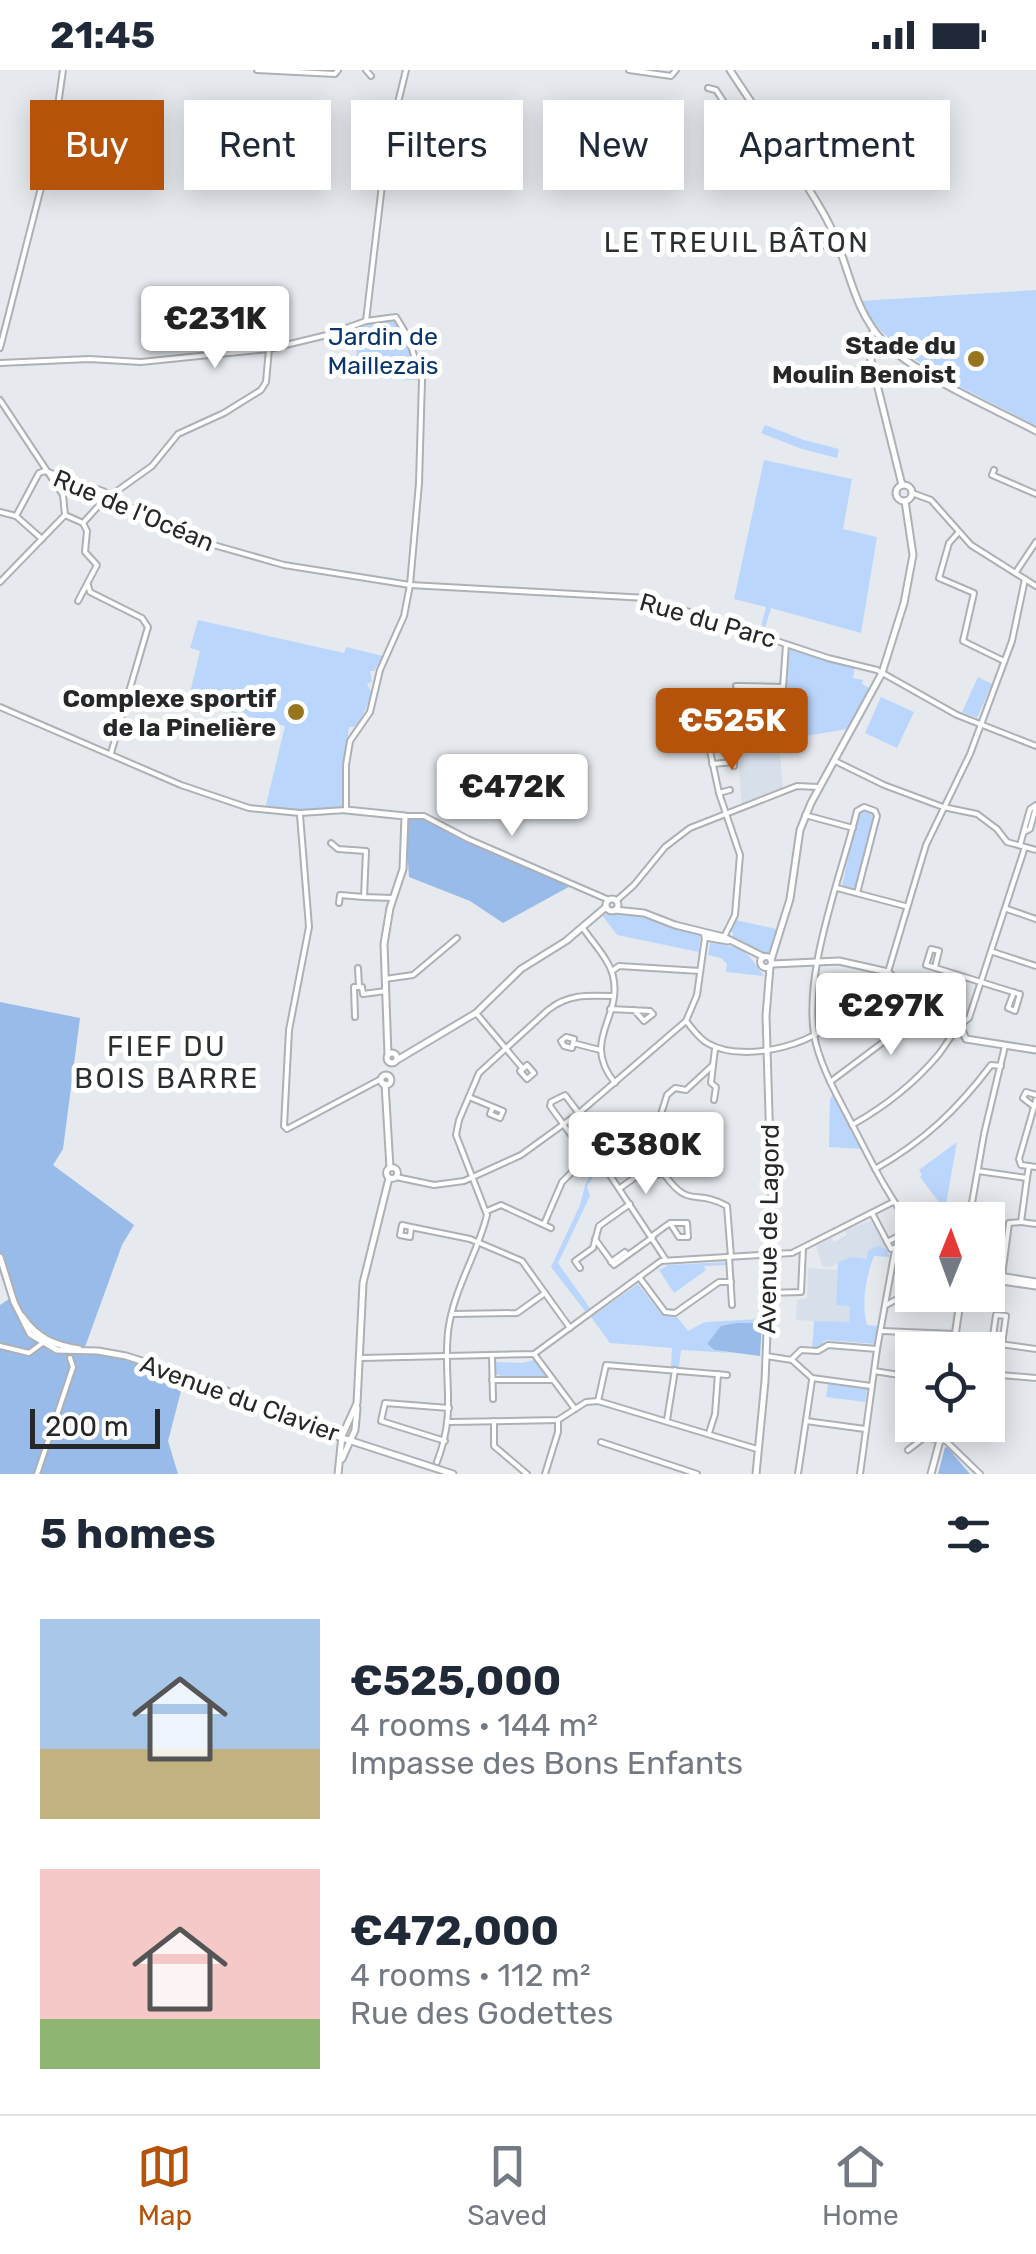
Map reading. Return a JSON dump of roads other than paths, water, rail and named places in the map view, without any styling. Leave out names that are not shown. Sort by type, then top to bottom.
[{"type":"street","points":[[0,348],[53,142],[62,70]]},
{"type":"street","points":[[260,70],[335,74],[338,70]]},
{"type":"street","points":[[366,70],[372,76]]},
{"type":"street","points":[[366,320],[386,152],[406,70]]},
{"type":"street","points":[[629,70],[671,76],[676,70]]},
{"type":"street","points":[[730,70],[750,100]]},
{"type":"street","points":[[708,88],[716,90],[723,100]]},
{"type":"street","points":[[809,190],[838,244],[860,308],[874,331],[895,352],[917,366],[1036,431]]},
{"type":"street","points":[[775,250],[838,244]]},
{"type":"street","points":[[0,363],[89,358],[141,362],[270,349],[327,335],[366,320],[396,317],[408,336],[422,380],[419,483],[410,585],[370,712],[350,742],[346,810]]},
{"type":"street","points":[[874,331],[868,339],[869,352],[902,485],[931,500],[958,533],[982,553],[1036,586]]},
{"type":"street","points":[[83,523],[111,495],[152,466],[178,434],[261,390],[266,382],[270,349]]},
{"type":"street","points":[[0,400],[64,499],[65,515],[0,582]]},
{"type":"street","points":[[994,470],[992,475],[1036,494]]},
{"type":"street","name":"Rue de l'Océan","points":[[16,516],[39,473],[45,471],[111,495],[163,526],[196,540],[284,565],[410,585]]},
{"type":"street","name":"Avenue de Lagord","points":[[756,1474],[772,1211],[768,961],[790,899],[806,815],[882,672],[910,572],[912,540],[905,501],[896,494],[902,485]]},
{"type":"street","points":[[905,501],[912,493]]},
{"type":"street","points":[[0,512],[16,516],[42,539]]},
{"type":"street","points":[[65,515],[83,523],[87,531],[85,552],[97,566],[78,601]]},
{"type":"street","points":[[958,533],[949,543],[939,578],[974,593],[964,641],[1004,662]]},
{"type":"street","points":[[1016,572],[1036,542]]},
{"type":"street","points":[[888,972],[926,845],[970,754],[1012,642],[1025,579]]},
{"type":"street","name":"Rue du Parc","points":[[410,585],[646,598],[882,672],[979,725],[1036,746]]},
{"type":"street","points":[[88,586],[90,592],[142,618],[148,627],[110,753]]},
{"type":"street","points":[[736,686],[783,688],[786,643]]},
{"type":"street","points":[[0,707],[181,785],[249,808],[424,816],[612,905],[726,939],[768,961],[852,963],[888,972],[917,996],[944,1008],[966,1039],[1036,1050]]},
{"type":"street","points":[[726,939],[735,915],[740,861],[738,844],[718,793],[710,743],[743,738]]},
{"type":"street","points":[[836,761],[884,785],[943,807],[977,814],[998,829],[1007,842],[1036,850]]},
{"type":"street","points":[[712,764],[734,762],[734,766]]},
{"type":"street","points":[[391,1057],[407,1055],[476,1013],[520,969],[612,905],[678,835],[797,786],[820,788]]},
{"type":"street","points":[[718,793],[730,790]]},
{"type":"street","points":[[852,1125],[884,1107],[915,1080],[958,1024],[971,1015],[1006,909],[1030,809],[1036,806]]},
{"type":"street","points":[[857,893],[878,816],[875,811],[861,807],[818,960],[812,998],[815,1034],[830,1082],[895,1205]]},
{"type":"street","points":[[300,813],[310,926],[289,1030],[284,1117],[287,1129],[386,1081]]},
{"type":"street","points":[[806,815],[853,828]]},
{"type":"street","points":[[340,1462],[357,1423],[363,1283],[393,1174],[386,1081],[391,1057],[384,944],[403,869],[405,816]]},
{"type":"street","points":[[330,843],[338,849],[376,852]]},
{"type":"street","points":[[364,896],[366,851]]},
{"type":"street","points":[[838,888],[906,906]]},
{"type":"street","points":[[340,903],[340,895],[393,898]]},
{"type":"street","points":[[1006,909],[1036,919]]},
{"type":"street","points":[[582,928],[612,972],[610,1010],[600,1050],[601,1063],[616,1084]]},
{"type":"street","points":[[393,1174],[414,1182],[449,1185],[474,1177],[522,1155],[616,1084],[686,1021],[698,996],[705,935]]},
{"type":"street","points":[[385,978],[413,975],[457,938]]},
{"type":"street","points":[[992,952],[1036,966]]},
{"type":"street","points":[[604,959],[619,966],[701,971]]},
{"type":"street","points":[[612,972],[619,966]]},
{"type":"street","points":[[354,1001],[363,998],[358,968]]},
{"type":"street","points":[[935,968],[1014,992]]},
{"type":"street","points":[[355,1017],[352,990],[359,986]]},
{"type":"street","points":[[363,994],[386,991]]},
{"type":"street","points":[[437,1462],[450,1422],[448,1332],[486,1211],[456,1135],[469,1097],[479,1073],[560,1000],[612,996]]},
{"type":"street","points":[[830,1082],[882,1043],[917,996]]},
{"type":"street","points":[[686,1021],[702,1040],[715,1047],[767,1052],[815,1034],[846,1006]]},
{"type":"street","points":[[610,1010],[634,1010]]},
{"type":"street","points":[[476,1013],[523,1069]]},
{"type":"street","points":[[573,1043],[600,1050]]},
{"type":"street","points":[[972,1202],[1004,1046]]},
{"type":"street","points":[[711,1083],[715,1047]]},
{"type":"street","points":[[875,1169],[942,1123],[991,1064],[1001,1066]]},
{"type":"street","points":[[655,1133],[667,1095],[675,1088],[686,1090],[713,1066]]},
{"type":"street","points":[[696,1082],[711,1083],[716,1088],[714,1100]]},
{"type":"street","points":[[587,1157],[550,1106],[562,1094],[602,1145]]},
{"type":"street","points":[[469,1097],[492,1107]]},
{"type":"street","points":[[1035,1102],[1018,1159],[1021,1164],[1036,1167]]},
{"type":"street","points":[[544,1224],[562,1182],[594,1151],[631,1126],[669,1140],[666,1152]]},
{"type":"street","points":[[594,1151],[666,1260]]},
{"type":"street","points":[[1021,1222],[1029,1166]]},
{"type":"street","points":[[978,1171],[1027,1178]]},
{"type":"street","points":[[620,1188],[637,1176],[664,1174],[678,1193],[686,1197],[709,1196],[727,1206],[732,1305]]},
{"type":"street","points":[[359,1358],[534,1354],[666,1260],[792,1253],[893,1202]]},
{"type":"street","points":[[580,1268],[575,1261],[596,1244],[599,1226],[630,1204]]},
{"type":"street","points":[[486,1211],[501,1205],[552,1228]]},
{"type":"street","points":[[860,1474],[894,1257],[872,1213]]},
{"type":"street","points":[[411,1227],[410,1237],[400,1235],[399,1224],[477,1242],[522,1261],[570,1328]]},
{"type":"street","points":[[596,1244],[614,1265],[670,1224]]},
{"type":"street","points":[[1005,1255],[1009,1224],[1036,1224]]},
{"type":"street","points":[[890,1246],[895,1242]]},
{"type":"street","points":[[890,1246],[895,1245]]},
{"type":"street","points":[[768,1293],[801,1292],[802,1248]]},
{"type":"street","name":"Avenue du Clavier","points":[[0,1257],[14,1302],[33,1330],[52,1344],[83,1351]]},
{"type":"street","points":[[639,1277],[665,1312],[676,1314],[718,1282],[731,1282]]},
{"type":"street","points":[[1005,1279],[1036,1284]]},
{"type":"street","points":[[453,1314],[517,1313],[545,1294]]},
{"type":"street","points":[[884,1305],[895,1300]]},
{"type":"street","points":[[14,1302],[22,1324],[40,1342],[63,1346]]},
{"type":"street","points":[[996,1314],[1006,1316],[1002,1344],[992,1342],[996,1314]]},
{"type":"street","points":[[882,1331],[906,1332]]},
{"type":"street","points":[[0,1346],[29,1353],[40,1342]]},
{"type":"street","name":"Avenue du Clavier","points":[[40,1342],[56,1350],[119,1354],[210,1383],[271,1414],[453,1474]]},
{"type":"street","points":[[1005,1344],[1036,1348]]},
{"type":"street","points":[[792,1360],[801,1350],[818,1351],[828,1345],[877,1349]]},
{"type":"street","points":[[534,1354],[575,1409]]},
{"type":"street","points":[[492,1356],[493,1399]]},
{"type":"street","points":[[766,1356],[792,1360],[812,1378],[872,1386]]},
{"type":"street","points":[[38,1474],[73,1367],[70,1358]]},
{"type":"street","points":[[598,1401],[606,1364],[727,1374]]},
{"type":"street","points":[[666,1422],[675,1370]]},
{"type":"street","points":[[874,1371],[895,1374]]},
{"type":"street","points":[[708,1434],[715,1414],[718,1374]]},
{"type":"street","points":[[1005,1375],[1036,1378]]},
{"type":"street","points":[[808,1474],[798,1473],[812,1378]]},
{"type":"street","points":[[492,1380],[553,1380]]},
{"type":"street","points":[[450,1422],[558,1420],[590,1400],[759,1450]]},
{"type":"street","points":[[338,1474],[342,1436],[357,1403]]},
{"type":"street","points":[[445,1441],[381,1421],[385,1404],[450,1408]]},
{"type":"street","points":[[545,1474],[558,1420]]},
{"type":"street","points":[[494,1421],[494,1446],[527,1474]]},
{"type":"street","points":[[806,1421],[866,1430]]},
{"type":"street","points":[[602,1442],[697,1474]]},
{"type":"street","points":[[908,1450],[918,1442]]},
{"type":"street","points":[[930,1474],[940,1442]]},
{"type":"street","points":[[944,1442],[980,1474]]},
{"type":"place","name":"Stade du Moulin Benoist","points":[[976,359]]},
{"type":"place","name":"Complexe sportif de la Pinelière","points":[[296,712]]},
{"type":"district","name":"LE TREUIL BÂTON","points":[[737,242]]},
{"type":"district","name":"FIEF DU BOIS BARRE","points":[[167,1062]]},
{"type":"park label","name":"Jardin de Maillezais","points":[[383,350]]}]
